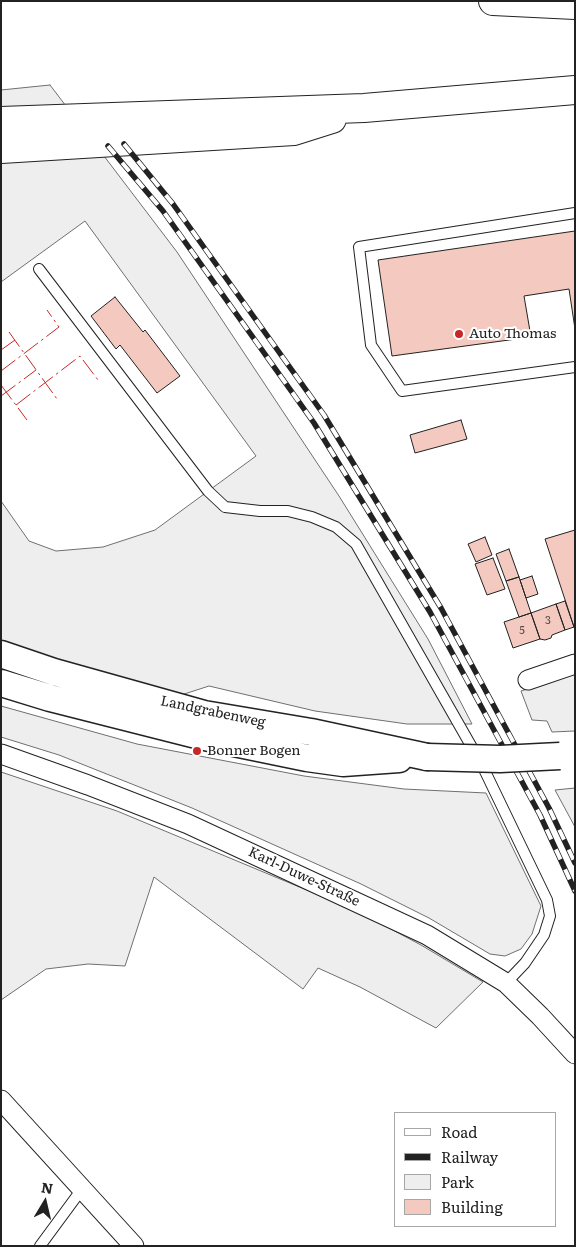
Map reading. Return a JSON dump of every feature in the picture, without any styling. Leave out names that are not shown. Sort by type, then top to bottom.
[{"type":"highway","points":[[493,1],[575,5]]},
{"type":"highway","points":[[1,121],[364,108],[575,90]]},
{"type":"highway","points":[[1,149],[294,131],[364,108]]},
{"type":"main road","name":"Landgrabenweg","points":[[1,654],[54,672],[204,714],[312,732],[427,757]]},
{"type":"main road","name":"Landgrabenweg","points":[[1,683],[50,698],[200,736],[307,758],[343,763],[427,757],[500,759],[568,756]]},
{"type":"street","points":[[528,680],[575,664]]},
{"type":"street","name":"Karl-Duwe-Straße","points":[[1,754],[88,785],[215,836],[428,936],[506,984],[540,1016],[575,1054]]},
{"type":"street","points":[[1,1100],[134,1246]]},
{"type":"lane","points":[[575,213],[359,247],[371,345],[402,391],[575,367]]},
{"type":"lane","points":[[39,269],[208,491],[225,506],[260,511],[288,512],[312,517],[336,527],[356,544],[482,765],[547,900],[550,916],[544,935],[525,963],[506,984]]},
{"type":"lane","points":[[40,1246],[82,1189]]},
{"type":"green space","points":[[50,85],[177,252],[339,496],[428,639],[472,724],[407,724],[315,711],[209,686],[175,697],[87,670],[1,640],[1,501],[29,541],[56,551],[103,547],[155,530],[256,456],[85,221],[1,282],[1,90]]},
{"type":"green space","points":[[575,674],[575,731],[552,732],[547,721],[532,720],[521,691]]},
{"type":"green space","points":[[1,706],[137,744],[304,776],[404,789],[486,793],[541,906],[532,934],[521,949],[505,956],[490,954],[429,918],[361,884],[192,808],[59,755],[1,737]]},
{"type":"green space","points":[[1,772],[117,811],[357,911],[421,945],[483,982],[436,1028],[360,987],[318,968],[303,989],[154,877],[125,966],[88,964],[46,969],[1,1000]]},
{"type":"green space","points":[[575,788],[575,827],[555,790]]},
{"type":"building","points":[[575,231],[575,329],[569,289],[524,296],[531,337],[392,356],[378,260]]},
{"type":"building","points":[[115,297],[143,332],[145,330],[180,376],[157,393],[120,345],[116,349],[91,316]]},
{"type":"building","points":[[461,420],[467,439],[415,453],[410,435]]},
{"type":"building","points":[[575,530],[575,630],[545,539]]},
{"type":"building","points":[[485,537],[492,555],[476,562],[468,544]]},
{"type":"building","points":[[509,549],[519,577],[506,581],[496,554]]},
{"type":"building","points":[[493,558],[505,589],[487,595],[475,564]]},
{"type":"building","points":[[532,576],[538,594],[526,598],[520,580]]},
{"type":"building","points":[[519,577],[531,613],[519,617],[506,581]]},
{"type":"building","points":[[565,601],[574,627],[565,630],[556,604]]},
{"type":"building","points":[[556,604],[565,630],[552,635],[551,638],[540,639],[531,613]]},
{"type":"building","points":[[531,613],[540,639],[513,648],[504,622]]},
{"type":"railway","points":[[124,144],[173,204],[324,415],[441,608],[549,808],[575,863]]},
{"type":"railway","points":[[108,146],[163,211],[314,423],[430,612],[540,815],[575,891]]},
{"type":"power","points":[[1,371],[59,327],[47,310]]},
{"type":"power","points":[[9,332],[57,399]]},
{"type":"power","points":[[1,350],[15,340]]},
{"type":"power","points":[[16,405],[80,356],[98,380]]},
{"type":"power","points":[[1,396],[36,370]]},
{"type":"power","points":[[1,385],[27,420]]},
{"type":"place","name":"Auto Thomas","points":[[459,334]]},
{"type":"place","name":"Bonner Bogen","points":[[197,751]]}]
